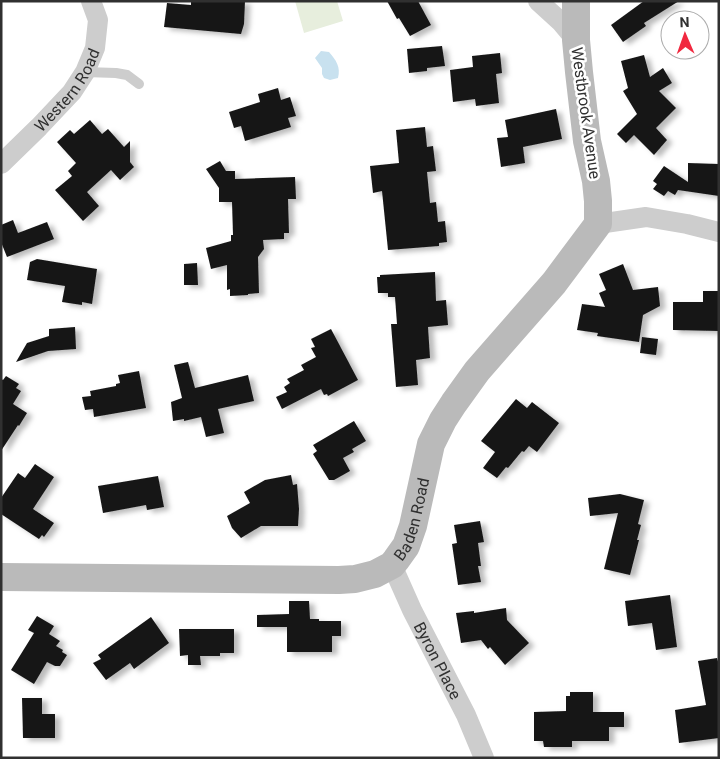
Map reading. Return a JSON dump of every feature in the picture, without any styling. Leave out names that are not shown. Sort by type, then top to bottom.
[{"type":"street","name":"Western Road","points":[[1,164],[72,92],[85,72],[95,48],[98,20],[91,1]]},
{"type":"street","points":[[538,1],[561,22],[576,40]]},
{"type":"street","name":"Westbrook Avenue","points":[[576,1],[576,40],[587,141],[596,181],[598,224]]},
{"type":"street","points":[[598,224],[646,217],[719,232]]},
{"type":"street","name":"Baden Road","points":[[1,577],[339,580],[366,577],[392,565],[406,546],[413,526],[431,444],[443,420],[477,371],[554,283],[598,224]]},
{"type":"street","name":"Byron Place","points":[[392,565],[412,610],[466,715],[484,758]]},
{"type":"lane","points":[[85,72],[116,72],[127,75],[139,84]]},
{"type":"green space","points":[[295,1],[337,1],[343,21],[304,33]]},
{"type":"water","points":[[321,51],[329,52],[336,61],[339,70],[338,78],[330,80],[324,78],[322,68],[315,58]]},
{"type":"building","points":[[191,1],[245,1],[244,24],[241,34],[164,27],[167,3],[191,5]]},
{"type":"building","points":[[387,1],[418,1],[431,25],[410,36],[399,18],[397,19]]},
{"type":"building","points":[[644,1],[679,1],[665,10],[660,10],[660,13],[644,23],[646,26],[623,42],[611,25]]},
{"type":"building","points":[[442,46],[445,66],[409,73],[407,49]]},
{"type":"building","points":[[500,53],[502,73],[496,74],[499,103],[476,106],[475,99],[453,102],[450,70],[473,67],[472,56]]},
{"type":"building","points":[[644,55],[650,77],[663,68],[672,83],[659,91],[676,108],[656,128],[667,140],[654,155],[634,135],[626,143],[617,134],[637,114],[623,91],[628,88],[621,61]]},
{"type":"building","points":[[278,88],[281,100],[290,97],[296,116],[288,118],[291,127],[245,141],[241,126],[234,128],[229,112],[260,102],[258,94]]},
{"type":"building","points":[[556,109],[562,139],[523,147],[525,163],[501,167],[497,138],[508,137],[505,120]]},
{"type":"building","points":[[90,120],[102,134],[108,129],[124,147],[130,141],[130,162],[134,167],[120,180],[111,170],[87,192],[99,206],[83,221],[55,190],[72,176],[68,171],[76,163],[57,142],[70,130],[74,134]]},
{"type":"building","points":[[425,127],[427,147],[433,146],[436,171],[427,172],[430,203],[436,202],[438,222],[445,221],[447,242],[439,243],[439,246],[388,250],[382,191],[373,193],[370,166],[399,163],[396,130]]},
{"type":"building","points":[[220,161],[226,171],[235,171],[235,179],[295,177],[296,199],[288,199],[289,233],[284,233],[284,239],[263,240],[264,249],[258,257],[259,293],[230,296],[230,289],[227,290],[227,265],[211,269],[206,248],[231,241],[231,235],[233,235],[232,202],[219,202],[219,188],[206,169]]},
{"type":"building","points":[[688,163],[719,164],[719,196],[678,190],[675,195],[668,191],[664,196],[653,189],[657,184],[653,181],[664,166],[688,182]]},
{"type":"building","points":[[13,220],[18,233],[47,222],[54,239],[7,257],[1,242],[1,225]]},
{"type":"building","points":[[37,259],[97,269],[92,304],[82,302],[82,305],[62,302],[65,286],[27,280],[30,262]]},
{"type":"building","points":[[197,263],[198,285],[184,285],[184,264]]},
{"type":"building","points":[[623,264],[633,290],[658,287],[660,306],[643,315],[639,342],[597,336],[598,333],[577,330],[582,304],[605,307],[599,293],[606,290],[599,274]]},
{"type":"building","points":[[435,272],[436,301],[446,300],[448,325],[428,327],[430,358],[416,360],[418,385],[396,387],[391,324],[397,324],[395,297],[388,297],[388,293],[378,293],[377,277],[380,277],[380,275]]},
{"type":"building","points":[[703,291],[719,291],[719,331],[673,330],[673,302],[703,302]]},
{"type":"building","points":[[75,327],[76,349],[48,351],[16,362],[27,343],[49,336],[49,329]]},
{"type":"building","points":[[331,329],[358,380],[328,396],[327,394],[324,395],[321,389],[282,409],[276,397],[287,392],[284,387],[290,383],[287,379],[304,370],[301,365],[316,357],[311,348],[315,347],[311,339]]},
{"type":"building","points":[[642,337],[658,339],[656,355],[640,353]]},
{"type":"building","points":[[188,362],[195,388],[248,375],[254,401],[218,409],[224,433],[206,437],[201,417],[184,421],[184,419],[173,421],[171,402],[182,398],[174,365]]},
{"type":"building","points":[[139,371],[146,408],[94,417],[93,409],[85,410],[82,397],[91,396],[90,391],[116,386],[116,384],[120,383],[118,375]]},
{"type":"building","points":[[6,376],[19,384],[16,388],[21,391],[13,404],[27,413],[1,451],[1,379],[3,380]]},
{"type":"building","points":[[516,399],[527,408],[532,402],[559,423],[537,452],[529,446],[497,478],[483,468],[495,452],[481,441]]},
{"type":"building","points":[[354,421],[366,441],[352,449],[354,452],[343,458],[350,471],[334,480],[329,480],[313,454],[317,451],[313,445]]},
{"type":"building","points":[[35,464],[54,477],[33,509],[54,523],[44,537],[42,535],[39,539],[1,514],[1,498],[18,473],[25,478]]},
{"type":"building","points":[[291,475],[293,485],[297,484],[298,526],[261,526],[241,538],[232,528],[227,516],[250,503],[244,492],[265,480]]},
{"type":"building","points":[[158,476],[164,507],[147,510],[146,505],[103,513],[98,486]]},
{"type":"building","points":[[620,494],[644,500],[638,524],[641,525],[637,540],[639,540],[630,575],[604,569],[618,513],[590,516],[588,498]]},
{"type":"building","points":[[480,521],[484,542],[478,543],[481,566],[478,566],[481,582],[458,585],[452,544],[457,543],[454,525]]},
{"type":"building","points":[[670,595],[677,647],[656,650],[652,623],[628,626],[625,601]]},
{"type":"building","points":[[289,601],[309,601],[310,619],[341,621],[341,636],[332,636],[332,652],[287,652],[287,627],[257,627],[257,615],[289,614]]},
{"type":"building","points":[[506,608],[507,620],[529,643],[505,665],[490,647],[488,649],[481,640],[461,643],[456,613],[474,611],[474,613]]},
{"type":"building","points":[[37,616],[54,626],[49,634],[60,641],[56,646],[67,655],[60,666],[47,662],[34,684],[11,670],[34,633],[28,630]]},
{"type":"building","points":[[151,617],[169,643],[134,669],[130,663],[106,680],[93,663],[101,659],[98,655]]},
{"type":"building","points":[[179,629],[234,629],[234,653],[220,653],[220,656],[200,656],[201,665],[188,665],[188,655],[180,656]]},
{"type":"building","points":[[717,658],[719,665],[719,738],[679,743],[675,710],[706,705],[698,661]]},
{"type":"building","points":[[570,692],[593,692],[593,712],[624,712],[624,727],[609,727],[609,741],[572,741],[572,747],[544,747],[543,741],[534,741],[534,712],[566,711],[566,696],[570,696]]},
{"type":"building","points":[[22,698],[42,698],[42,714],[55,714],[55,738],[23,738]]}]
